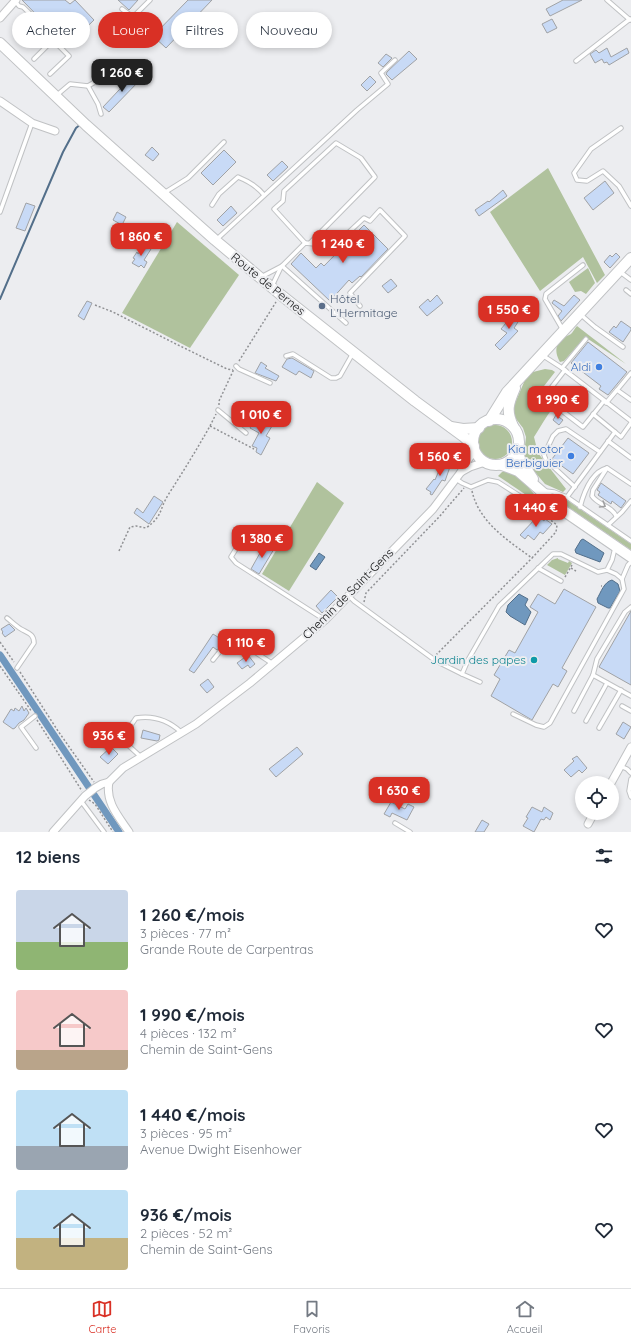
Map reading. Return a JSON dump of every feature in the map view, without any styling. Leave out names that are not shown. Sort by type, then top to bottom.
[{"type":"main road","name":"Route de Pernes","points":[[0,43],[93,132],[215,240],[271,287],[450,427],[474,448]]},
{"type":"main road","points":[[489,421],[501,400],[563,330],[631,258]]},
{"type":"main road","points":[[518,381],[508,406],[508,412],[512,426],[518,437],[520,459],[525,469],[541,490]]},
{"type":"main road","points":[[512,426],[504,421],[494,420],[483,423],[474,436],[474,448],[478,457],[490,465],[502,465],[518,471],[564,511],[631,557]]},
{"type":"main road","points":[[450,427],[463,429],[479,428]]},
{"type":"main road","points":[[502,465],[513,458],[518,450]]},
{"type":"street","points":[[0,18],[16,1]]},
{"type":"street","points":[[0,101],[32,123],[55,131]]},
{"type":"street","name":"Chemin de Saint-Gens","points":[[53,832],[96,787],[109,782],[123,768],[182,733],[209,714],[273,664],[325,620],[433,509],[461,472],[474,448]]},
{"type":"street","points":[[461,472],[485,462]]},
{"type":"street","points":[[615,776],[631,747]]},
{"type":"street","points":[[109,782],[108,788],[110,801],[129,832]]},
{"type":"street","points":[[588,824],[590,820]]},
{"type":"lane","points":[[122,9],[133,17],[150,0]]},
{"type":"lane","points":[[576,62],[630,20],[607,0]]},
{"type":"lane","points":[[16,1],[19,6],[23,7],[28,12]]},
{"type":"lane","points":[[34,59],[45,48]]},
{"type":"lane","points":[[50,74],[69,56],[61,48]]},
{"type":"lane","points":[[215,240],[357,110],[388,84],[381,73],[395,60]]},
{"type":"lane","points":[[56,97],[70,84],[88,86],[107,75],[117,80]]},
{"type":"lane","points":[[88,86],[98,104],[101,114]]},
{"type":"lane","points":[[0,212],[32,123]]},
{"type":"lane","points":[[621,128],[591,149],[574,173],[577,180],[587,181],[603,171],[619,186],[631,206]]},
{"type":"lane","points":[[163,193],[188,178],[224,142]]},
{"type":"lane","points":[[310,243],[375,176],[361,158],[336,143],[284,191],[283,201],[274,209],[305,242],[310,243],[334,246],[364,218],[370,221],[380,210],[406,236],[350,293],[360,306]]},
{"type":"lane","points":[[212,205],[219,194],[238,177],[246,180],[258,188],[264,195]]},
{"type":"lane","points":[[271,287],[282,266],[305,242]]},
{"type":"lane","points":[[563,330],[544,299],[546,294],[583,265]]},
{"type":"lane","points":[[260,277],[282,266]]},
{"type":"lane","points":[[282,266],[346,324]]},
{"type":"lane","points":[[618,271],[631,280]]},
{"type":"lane","points":[[626,290],[631,294]]},
{"type":"lane","points":[[579,313],[595,327],[624,347]]},
{"type":"lane","points":[[586,339],[544,397],[583,427],[631,373]]},
{"type":"lane","points":[[286,356],[293,354],[331,378],[336,378],[340,376],[353,352]]},
{"type":"lane","points":[[541,355],[564,369],[631,422],[621,437],[593,414]]},
{"type":"lane","points":[[236,366],[270,383]]},
{"type":"lane","points":[[617,390],[631,400]]},
{"type":"lane","points":[[218,410],[246,433]]},
{"type":"lane","points":[[575,487],[546,460],[544,453],[553,436],[558,430],[566,429],[600,452]]},
{"type":"lane","points":[[567,497],[615,432]]},
{"type":"lane","points":[[608,441],[631,458]]},
{"type":"lane","points":[[607,468],[631,484]]},
{"type":"lane","points":[[580,506],[590,482],[598,472],[607,468]]},
{"type":"lane","points":[[607,468],[593,490],[592,496],[595,500],[614,511],[616,516]]},
{"type":"lane","points":[[456,479],[471,487],[488,480],[498,482],[523,498]]},
{"type":"lane","points":[[541,490],[554,492],[567,497],[631,541]]},
{"type":"lane","points":[[608,525],[631,501]]},
{"type":"lane","points":[[244,536],[231,557],[236,563],[325,620]]},
{"type":"lane","points":[[607,570],[612,560],[615,547]]},
{"type":"lane","points":[[462,674],[468,660],[499,606],[553,554],[561,554],[598,572],[607,570],[616,574],[622,579]]},
{"type":"lane","points":[[513,714],[536,725],[544,726],[550,723],[624,589],[622,579],[628,565],[631,562]]},
{"type":"lane","points":[[538,568],[561,581]]},
{"type":"lane","points":[[349,596],[363,608],[436,661],[480,682]]},
{"type":"lane","points":[[574,711],[593,675],[597,658],[625,612],[631,607]]},
{"type":"lane","points":[[8,618],[21,629],[32,635],[34,639],[34,643],[17,668]]},
{"type":"lane","points":[[212,660],[230,639],[237,640],[273,664]]},
{"type":"lane","points":[[593,675],[631,696]]},
{"type":"lane","points":[[586,721],[607,683]]},
{"type":"lane","points":[[598,728],[621,690]]},
{"type":"lane","points":[[622,706],[631,711]]},
{"type":"lane","points":[[34,716],[21,727],[36,748]]},
{"type":"lane","points":[[125,734],[136,718],[141,717],[164,720],[182,733]]},
{"type":"lane","points":[[106,744],[119,737],[141,757]]},
{"type":"lane","points":[[620,766],[627,769],[631,773]]},
{"type":"lane","points":[[631,779],[629,792],[631,797]]},
{"type":"lane","points":[[85,797],[104,832]]},
{"type":"lane","points":[[395,823],[410,832]]},
{"type":"path","points":[[120,551],[130,526],[146,528],[154,523],[161,513],[167,497],[210,426],[218,410],[219,401],[233,370],[281,295]]},
{"type":"path","points":[[95,305],[113,312],[227,369],[233,370]]},
{"type":"path","points":[[210,426],[254,449]]},
{"type":"path","points":[[363,608],[366,593],[439,517],[466,485]]},
{"type":"path","points":[[471,487],[474,500],[483,517],[509,541],[532,558]]},
{"type":"path","points":[[436,655],[556,532],[557,525],[523,498]]},
{"type":"path","points":[[561,581],[562,582],[573,564]]},
{"type":"path","points":[[570,568],[576,571]]},
{"type":"path","points":[[0,642],[96,787]]},
{"type":"path","points":[[0,666],[34,716],[85,797],[95,804],[113,832]]},
{"type":"green space","points":[[548,168],[605,275],[597,283],[583,257],[540,291],[490,212]]},
{"type":"green space","points":[[177,222],[239,275],[190,348],[122,313]]},
{"type":"green space","points":[[588,268],[595,283],[586,294],[581,291],[575,292],[569,282]]},
{"type":"green space","points":[[577,326],[626,364],[585,337],[564,361],[560,362],[556,352],[557,345],[561,339],[571,334]]},
{"type":"green space","points":[[545,369],[555,372],[537,395],[552,409],[534,437],[538,453],[566,489],[563,492],[545,484],[524,459],[526,437],[523,428],[513,415],[512,410],[525,380],[533,372]]},
{"type":"green space","points":[[495,425],[507,430],[512,442],[507,454],[495,459],[483,454],[478,442],[483,430]]},
{"type":"green space","points":[[507,471],[522,480],[547,509],[498,476],[502,472]]},
{"type":"green space","points":[[317,482],[344,503],[289,591],[262,574]]},
{"type":"green space","points":[[553,495],[561,496],[631,544],[631,550],[558,500]]},
{"type":"green space","points":[[558,558],[568,563],[569,561],[572,563],[565,575],[547,565],[552,560]]},
{"type":"water","points":[[583,539],[604,553],[600,562],[576,553],[575,550]]},
{"type":"water","points":[[319,553],[325,557],[316,570],[310,566]]},
{"type":"water","points":[[612,580],[618,584],[620,591],[610,608],[608,608],[598,603],[597,599],[601,590],[609,581]]},
{"type":"water","points":[[519,594],[528,599],[525,605],[531,612],[525,625],[506,612],[508,605]]},
{"type":"building","points":[[22,0],[65,0],[70,4],[75,0],[86,12],[34,12]]},
{"type":"building","points":[[118,0],[138,0],[129,10]]},
{"type":"building","points":[[188,0],[212,0],[200,12],[176,12]]},
{"type":"building","points":[[563,0],[582,0],[550,16],[546,9]]},
{"type":"building","points":[[90,16],[94,20],[90,24]]},
{"type":"building","points":[[171,17],[171,43],[166,48],[163,45],[163,26]]},
{"type":"building","points":[[552,19],[557,28],[547,33],[542,24]]},
{"type":"building","points":[[607,48],[611,57],[627,48],[629,53],[609,65],[607,62],[604,63],[602,59],[595,63],[590,54],[596,50],[599,53]]},
{"type":"building","points":[[409,51],[417,59],[392,80],[386,74],[387,72]]},
{"type":"building","points":[[386,54],[392,58],[383,67],[378,63]]},
{"type":"building","points":[[135,73],[141,79],[109,112],[103,107]]},
{"type":"building","points":[[370,76],[376,82],[367,91],[361,85]]},
{"type":"building","points":[[152,147],[159,154],[153,161],[145,155]]},
{"type":"building","points":[[224,150],[236,162],[213,185],[201,173]]},
{"type":"building","points":[[282,161],[288,167],[273,181],[267,175]]},
{"type":"building","points":[[605,181],[614,193],[593,210],[584,198]]},
{"type":"building","points":[[503,190],[507,196],[479,216],[475,210],[488,201],[489,202]]},
{"type":"building","points":[[26,203],[35,206],[25,231],[16,228]]},
{"type":"building","points":[[231,206],[237,213],[223,226],[217,220]]},
{"type":"building","points":[[117,212],[126,217],[122,225],[113,220]]},
{"type":"building","points":[[364,225],[388,249],[361,277],[360,276],[352,283],[349,280],[330,301],[291,264],[301,253],[316,268],[321,263],[324,266]]},
{"type":"building","points":[[146,246],[151,249],[144,260],[147,262],[144,268],[141,265],[139,267],[132,263],[135,259],[133,258],[137,252],[138,254],[143,247],[145,249]]},
{"type":"building","points":[[616,253],[620,257],[610,268],[604,262],[610,255],[612,257]]},
{"type":"building","points":[[391,279],[397,286],[388,293],[382,286]]},
{"type":"building","points":[[437,295],[443,303],[427,316],[419,307],[428,299],[430,302]]},
{"type":"building","points":[[574,295],[580,300],[561,321],[558,316],[562,311],[552,303],[554,300],[564,306]]},
{"type":"building","points":[[87,301],[92,303],[84,320],[78,316]]},
{"type":"building","points":[[516,311],[522,316],[514,328],[518,331],[500,350],[495,345],[507,333],[501,329]]},
{"type":"building","points":[[621,321],[631,328],[623,342],[609,332],[614,326],[616,328]]},
{"type":"building","name":"Aldi","points":[[588,342],[627,372],[608,395],[599,389],[601,386],[571,363]]},
{"type":"building","points":[[292,358],[314,371],[311,378],[299,371],[296,375],[282,367],[287,359]]},
{"type":"building","points":[[261,362],[267,366],[265,368],[279,376],[276,381],[255,373]]},
{"type":"building","points":[[556,415],[563,420],[559,425],[553,420]]},
{"type":"building","points":[[256,417],[272,426],[266,436],[270,438],[261,455],[256,452],[257,448],[252,446],[259,433],[250,428]]},
{"type":"building","name":"Kia motor Berbiguier","points":[[568,438],[589,453],[573,474],[552,459]]},
{"type":"building","points":[[443,461],[451,464],[445,481],[442,480],[432,495],[430,494],[431,492],[426,489],[434,479],[435,480]]},
{"type":"building","points":[[601,483],[626,501],[621,508],[612,501],[611,504],[598,495],[600,492],[597,490]]},
{"type":"building","points":[[154,496],[163,502],[149,524],[134,513],[137,508],[143,513]]},
{"type":"building","points":[[538,516],[544,521],[545,519],[552,524],[543,534],[540,532],[534,540],[528,535],[525,539],[520,535]]},
{"type":"building","points":[[265,544],[274,549],[259,574],[251,569]]},
{"type":"building","name":"Jardin des papes","points":[[564,589],[596,607],[562,668],[567,671],[558,687],[553,684],[532,720],[491,696],[500,679],[494,675],[509,650],[515,653],[538,612],[530,607],[538,594],[555,604]]},
{"type":"building","points":[[331,590],[338,597],[322,613],[316,606]]},
{"type":"building","points":[[631,611],[631,685],[599,667]]},
{"type":"building","points":[[9,624],[15,630],[5,637],[1,629]]},
{"type":"building","points":[[213,634],[224,641],[217,650],[213,647],[194,673],[189,670]]},
{"type":"building","points":[[248,655],[255,664],[250,668],[248,665],[242,669],[237,663]]},
{"type":"building","points":[[208,679],[214,687],[207,693],[200,685]]},
{"type":"building","points":[[22,706],[24,711],[26,708],[29,713],[15,728],[13,729],[3,722],[11,709],[14,711],[15,708],[19,711]]},
{"type":"building","points":[[623,722],[631,727],[624,739],[616,734]]},
{"type":"building","points":[[143,730],[160,735],[159,740],[157,741],[141,738]]},
{"type":"building","points":[[111,747],[118,754],[108,764],[100,757]]},
{"type":"building","points":[[297,747],[303,754],[276,777],[269,769]]},
{"type":"building","points":[[577,756],[587,768],[582,773],[579,770],[571,777],[564,770],[574,761],[572,759]]},
{"type":"building","points":[[391,802],[405,809],[408,804],[414,807],[407,820],[392,813],[390,817],[384,814]]},
{"type":"building","points":[[532,807],[542,812],[544,807],[553,813],[550,820],[546,817],[544,820],[541,819],[534,832],[523,826]]},
{"type":"building","points":[[482,820],[489,824],[484,832],[475,832]]},
{"type":"waterway","points":[[0,299],[63,152],[76,128],[81,124]]},
{"type":"waterway","points":[[0,655],[119,832]]},
{"type":"place","name":"Hôtel L'Hermitage","points":[[322,306]]},
{"type":"place","name":"Aldi","points":[[599,367]]},
{"type":"place","name":"Kia motor Berbiguier","points":[[571,456]]},
{"type":"place","name":"Jardin des papes","points":[[534,660]]}]
